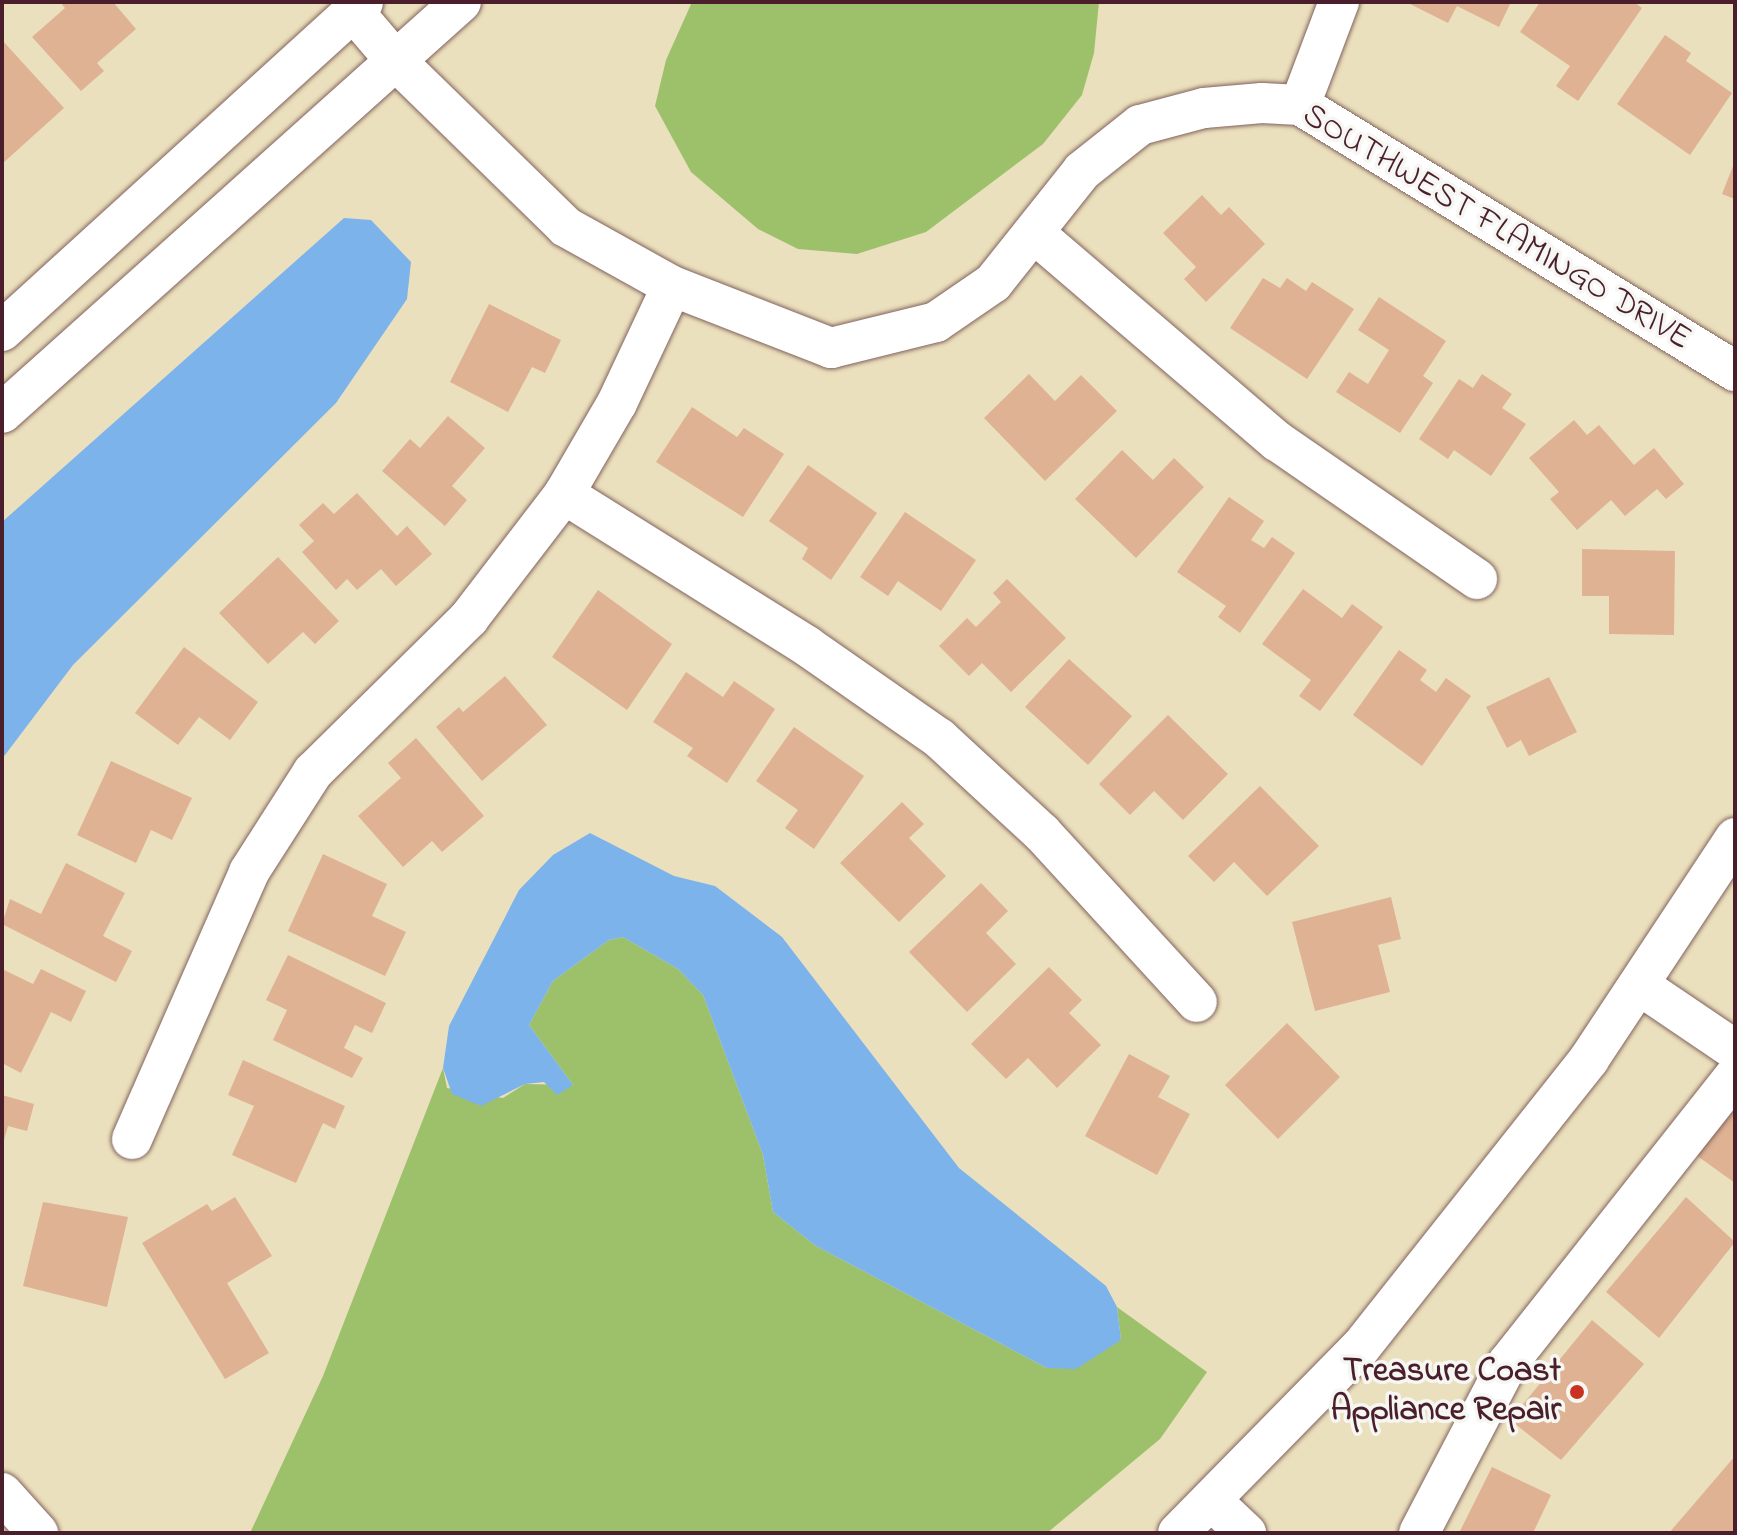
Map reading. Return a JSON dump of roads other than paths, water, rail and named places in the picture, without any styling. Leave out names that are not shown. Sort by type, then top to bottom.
[{"type":"street","points":[[2,413],[461,2]]},
{"type":"street","points":[[1300,105],[1339,2]]},
{"type":"street","points":[[2,331],[358,6]]},
{"type":"street","name":"SOUTHWEST FLAMINGO DRIVE","points":[[358,6],[394,59],[566,227],[672,286],[831,348],[936,322],[993,283],[1082,171],[1140,125],[1204,108],[1300,105],[1735,371]]},
{"type":"street","points":[[1034,233],[1277,441],[1477,579]]},
{"type":"street","points":[[132,1139],[249,872],[313,772],[469,618],[564,494],[617,403],[672,286]]},
{"type":"street","points":[[564,494],[807,646],[939,738],[1042,833],[1197,1002]]},
{"type":"street","points":[[1178,1533],[1361,1347],[1589,1059],[1735,838]]},
{"type":"street","points":[[1639,985],[1735,1050]]},
{"type":"street","points":[[1419,1533],[1508,1363],[1735,1076]]},
{"type":"street","points":[[2,1493],[38,1533]]},
{"type":"street","points":[[1212,1501],[1246,1533]]},
{"type":"water","points":[[344,218],[371,220],[411,262],[407,299],[336,403],[73,665],[2,759],[2,522]]},
{"type":"water","points":[[590,833],[674,876],[715,886],[782,937],[959,1168],[1106,1286],[1117,1307],[1121,1340],[1076,1369],[1047,1368],[816,1246],[773,1212],[763,1155],[703,995],[678,969],[623,937],[609,940],[553,981],[529,1025],[573,1085],[557,1095],[544,1082],[525,1084],[481,1106],[452,1094],[443,1068],[449,1026],[519,890],[553,855]]},
{"type":"place","name":"Treasure Coast Appliance Repair","points":[[1577,1392]]}]
